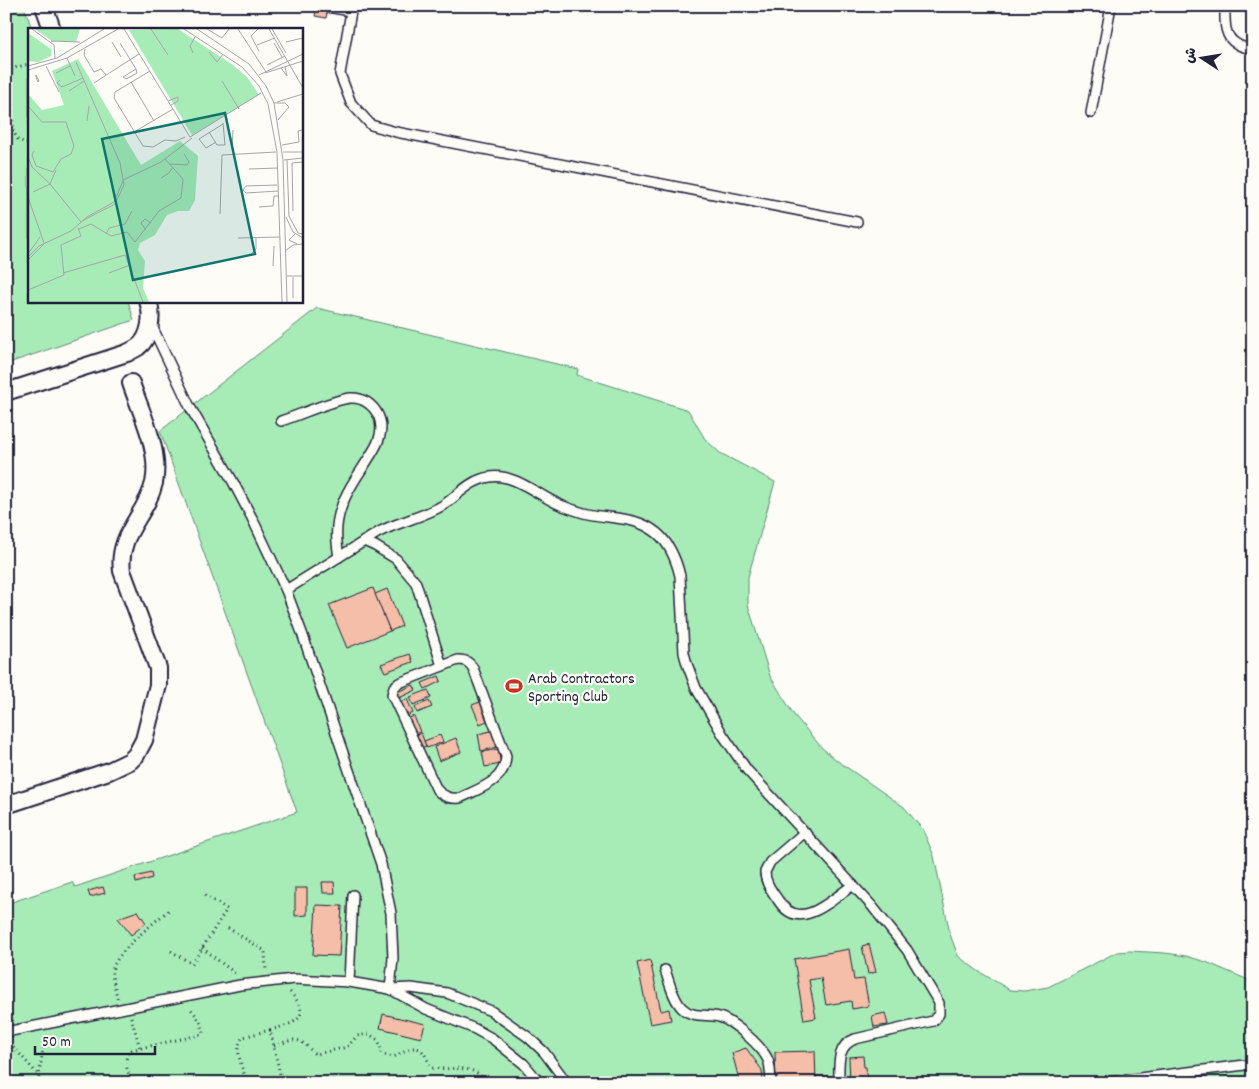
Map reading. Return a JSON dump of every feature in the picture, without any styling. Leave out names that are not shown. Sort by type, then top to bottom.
[{"type":"street","points":[[44,6],[52,28]]},
{"type":"street","points":[[6,392],[127,353],[139,347],[146,338],[150,323],[148,302]]},
{"type":"street","points":[[6,805],[109,771],[130,761],[136,755],[144,740],[158,685],[158,668],[122,571],[121,552],[126,538],[152,491],[155,460],[153,448],[132,383]]},
{"type":"lane","points":[[1091,113],[1111,6]]},
{"type":"lane","points":[[1225,6],[1224,21],[1230,38],[1237,44],[1253,49]]},
{"type":"lane","points":[[328,7],[352,9],[340,74],[351,103],[371,125],[396,132],[857,222]]},
{"type":"lane","points":[[150,323],[190,407],[232,480],[286,590],[381,864],[391,913],[393,958],[390,989]]},
{"type":"lane","points":[[281,421],[352,398],[364,400],[374,408],[380,420],[381,432],[377,444],[341,506],[337,522],[336,540],[338,557]]},
{"type":"lane","points":[[286,590],[391,526],[431,512],[481,479],[498,476],[516,481],[540,495],[574,510],[628,519],[648,527],[665,541],[677,563],[680,576],[684,652],[690,676],[734,754],[872,906],[906,950],[940,1003],[940,1009],[936,1018],[929,1022],[855,1039],[846,1043],[840,1052],[839,1083]]},
{"type":"lane","points":[[364,541],[396,559],[416,583],[442,666]]},
{"type":"lane","points":[[458,660],[465,660],[470,663],[505,749],[506,756],[504,768],[498,778],[460,798],[454,799],[442,795],[437,790],[392,695],[394,687],[399,683],[442,666],[458,660]]},
{"type":"lane","points":[[805,832],[770,862],[765,872],[767,883],[785,909],[798,915],[813,912],[853,885]]},
{"type":"lane","points":[[349,982],[353,895]]},
{"type":"lane","points":[[665,970],[678,1003],[682,1008],[693,1014],[714,1016],[728,1021],[760,1048],[768,1061],[770,1083]]},
{"type":"lane","points":[[6,1032],[240,984],[280,980],[322,979],[390,989],[411,988],[447,992],[491,1010],[528,1036],[544,1052],[567,1083]]},
{"type":"lane","points":[[390,989],[426,1009],[475,1029],[493,1039],[524,1064],[540,1083]]},
{"type":"lane","points":[[1098,1083],[1253,1064]]},
{"type":"path","points":[[6,70],[28,64]]},
{"type":"path","points":[[6,76],[12,95],[12,131],[18,140],[28,144]]},
{"type":"path","points":[[171,951],[192,964],[227,909],[203,894]]},
{"type":"path","points":[[140,1048],[123,1008],[112,972],[114,966],[136,937],[169,910]]},
{"type":"path","points":[[228,928],[265,952],[267,981]]},
{"type":"path","points":[[202,948],[236,973],[240,984]]},
{"type":"path","points":[[247,1083],[238,1051],[239,1042],[243,1037],[290,1025],[298,1019],[300,1014],[301,1009],[298,1000],[280,980]]},
{"type":"path","points":[[132,1083],[125,1061],[132,1050],[202,1034],[203,1030],[196,1016],[177,997]]},
{"type":"path","points":[[38,1083],[47,1024]]},
{"type":"path","points":[[270,1030],[282,1083]]},
{"type":"path","points":[[274,1046],[298,1040],[317,1054],[347,1047],[357,1036],[369,1034],[378,1040],[383,1055],[394,1057],[403,1050],[416,1048],[424,1053],[432,1068],[474,1070],[482,1076],[484,1083]]},
{"type":"path","points":[[6,1040],[20,1053],[39,1076]]},
{"type":"green space","points":[[6,6],[24,6],[32,28],[28,28],[28,302],[128,302],[134,320],[6,364]]},
{"type":"green space","name":"Arab Contractors Sporting Club","points":[[317,308],[578,369],[577,375],[688,410],[705,439],[720,453],[775,482],[748,577],[748,605],[770,676],[794,715],[822,748],[904,807],[923,830],[934,856],[950,934],[958,956],[978,971],[1010,990],[1024,991],[1048,987],[1117,952],[1130,951],[1186,956],[1206,962],[1253,982],[1253,1083],[6,1083],[6,904],[72,882],[75,887],[297,812],[160,431]]},
{"type":"building","points":[[317,6],[328,6],[326,18],[315,16]]},
{"type":"building","points":[[373,588],[390,631],[347,648],[329,605]]},
{"type":"building","points":[[387,589],[402,626],[390,631],[375,594]]},
{"type":"building","points":[[410,654],[413,662],[385,672],[381,664]]},
{"type":"building","points":[[439,676],[441,681],[425,689],[422,683]]},
{"type":"building","points":[[413,685],[416,690],[397,699],[395,693]]},
{"type":"building","points":[[428,690],[431,698],[413,705],[410,697]]},
{"type":"building","points":[[407,699],[413,713],[407,716],[400,702]]},
{"type":"building","points":[[429,701],[432,707],[417,713],[415,707]]},
{"type":"building","points":[[480,702],[487,721],[480,724],[472,705]]},
{"type":"building","points":[[414,716],[420,732],[413,735],[407,719]]},
{"type":"building","points":[[495,730],[498,747],[481,751],[478,734]]},
{"type":"building","points":[[421,733],[426,746],[419,749],[414,736]]},
{"type":"building","points":[[440,735],[443,742],[427,748],[424,741]]},
{"type":"building","points":[[456,738],[461,752],[439,761],[434,747]]},
{"type":"building","points":[[498,749],[501,764],[485,767],[482,752]]},
{"type":"building","points":[[151,873],[152,878],[136,883],[135,877]]},
{"type":"building","points":[[322,882],[334,882],[335,893],[323,893]]},
{"type":"building","points":[[103,887],[105,893],[90,897],[88,891]]},
{"type":"building","points":[[295,888],[307,888],[307,915],[295,916]]},
{"type":"building","points":[[316,905],[342,906],[339,956],[313,955]]},
{"type":"building","points":[[138,911],[146,923],[131,935],[118,918]]},
{"type":"building","points":[[869,944],[876,972],[868,974],[862,946]]},
{"type":"building","points":[[849,949],[854,980],[864,979],[869,1006],[852,1009],[851,1001],[826,1005],[821,978],[809,980],[816,1018],[804,1020],[794,959]]},
{"type":"building","points":[[650,960],[661,1011],[669,1009],[671,1020],[650,1024],[637,963]]},
{"type":"building","points":[[885,1013],[888,1025],[874,1027],[872,1016]]},
{"type":"building","points":[[383,1014],[425,1024],[421,1038],[380,1028]]},
{"type":"building","points":[[746,1048],[762,1070],[763,1083],[740,1083],[732,1053]]},
{"type":"building","points":[[815,1051],[816,1083],[776,1083],[775,1052]]},
{"type":"building","points":[[863,1056],[867,1083],[850,1083],[849,1057]]},
{"type":"building","points":[[816,1076],[830,1076],[830,1083],[816,1083]]},
{"type":"place","name":"Arab Contractors Sporting Club","points":[[514,686]]}]
